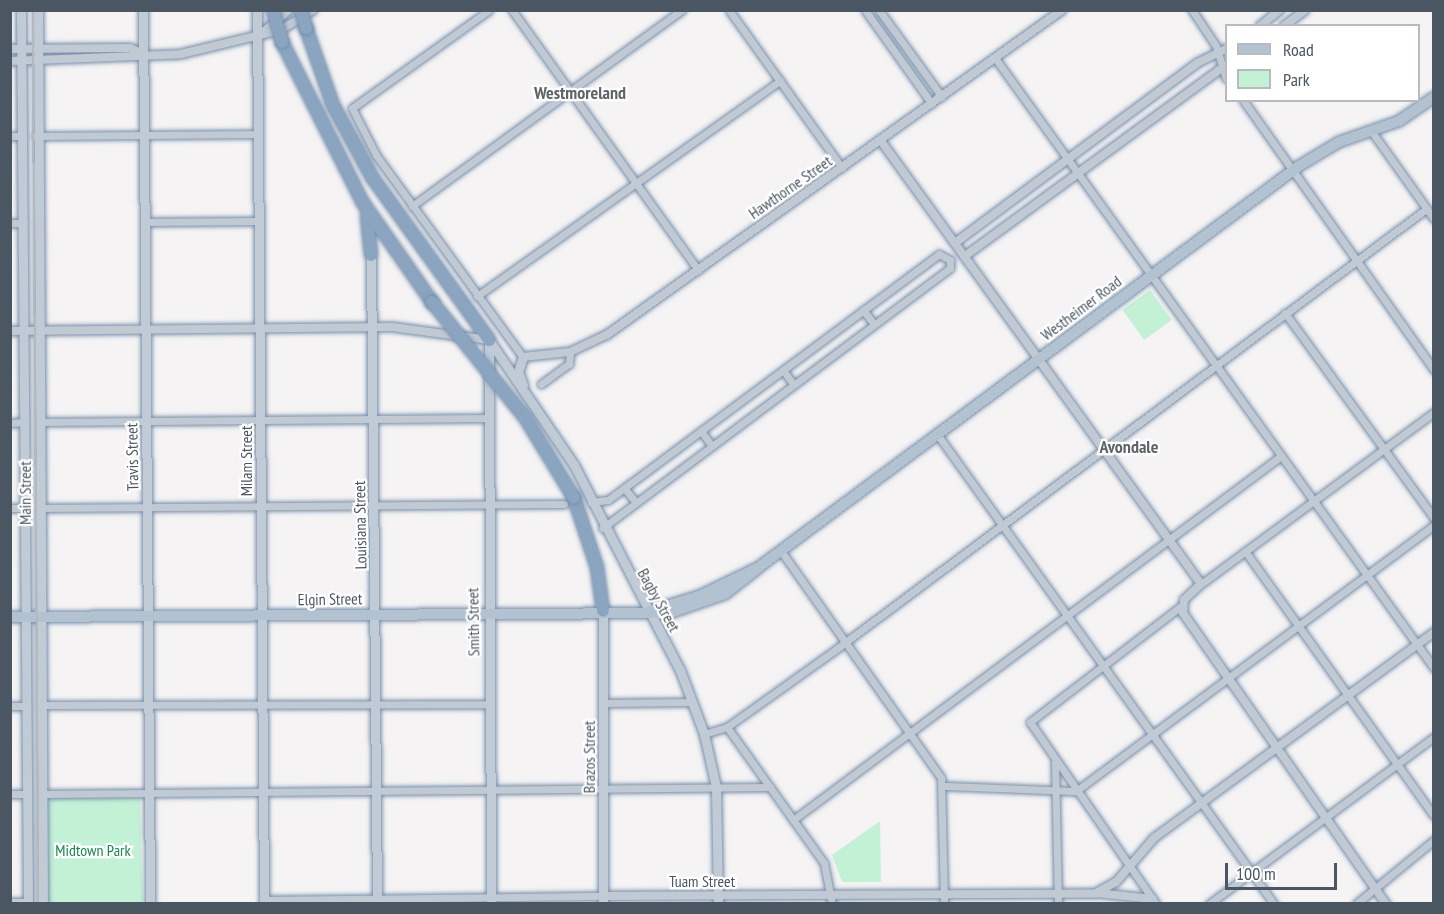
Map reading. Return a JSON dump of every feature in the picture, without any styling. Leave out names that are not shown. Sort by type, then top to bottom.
[{"type":"highway","points":[[273,10],[282,42],[363,203],[432,302],[526,419],[569,501],[597,567],[603,611]]},
{"type":"highway","points":[[301,10],[333,105],[372,177],[489,340]]},
{"type":"highway","points":[[363,203],[372,231],[371,255]]},
{"type":"main road","name":"Main Street","points":[[21,10],[28,903]]},
{"type":"main road","name":"Main Street","points":[[38,10],[36,136],[43,903]]},
{"type":"main road","name":"Travis Street","points":[[143,10],[150,903]]},
{"type":"main road","name":"Milam Street","points":[[258,13],[264,902]]},
{"type":"main road","name":"Westheimer Road","points":[[650,611],[700,606],[739,585],[759,567],[1293,171],[1337,143],[1372,132],[1434,98]]},
{"type":"main road","name":"Louisiana Street","points":[[371,255],[374,329],[377,901]]},
{"type":"main road","name":"Bagby Street","points":[[489,340],[526,393],[591,502],[603,528],[650,611],[693,702],[704,734],[716,787],[718,900]]},
{"type":"main road","name":"Smith Street","points":[[489,340],[486,504],[491,901]]},
{"type":"main road","points":[[523,357],[518,372],[526,393]]},
{"type":"main road","name":"Brazos Street","points":[[603,611],[603,900]]},
{"type":"main road","name":"Elgin Street","points":[[10,617],[650,611]]},
{"type":"street","points":[[259,36],[289,10]]},
{"type":"street","points":[[10,61],[131,59],[143,54],[181,54],[282,30],[312,10]]},
{"type":"street","points":[[489,10],[352,108],[375,155],[523,357]]},
{"type":"street","points":[[512,10],[698,270]]},
{"type":"street","points":[[412,206],[682,10]]},
{"type":"street","points":[[729,10],[842,168]]},
{"type":"street","points":[[865,10],[932,104]]},
{"type":"street","points":[[879,10],[942,97]]},
{"type":"street","name":"Hawthorne Street","points":[[523,357],[570,352],[608,334],[1062,10]]},
{"type":"street","points":[[965,256],[1224,66],[1222,51],[1192,10]]},
{"type":"street","points":[[1262,24],[1280,10]]},
{"type":"street","points":[[1287,24],[1305,10]]},
{"type":"street","points":[[10,49],[130,48],[143,54]]},
{"type":"street","points":[[955,243],[1222,51]]},
{"type":"street","points":[[995,58],[1434,668]]},
{"type":"street","points":[[477,296],[780,81]]},
{"type":"street","points":[[1244,102],[1434,370]]},
{"type":"street","points":[[1372,132],[1434,219]]},
{"type":"street","points":[[36,136],[258,134]]},
{"type":"street","points":[[10,136],[22,136]]},
{"type":"street","points":[[881,141],[1201,584]]},
{"type":"street","points":[[704,734],[727,727],[1426,209]]},
{"type":"street","points":[[145,222],[259,221]]},
{"type":"street","points":[[10,223],[24,223]]},
{"type":"street","points":[[591,502],[605,502],[939,254],[948,257],[950,268],[634,501],[603,528]]},
{"type":"street","points":[[863,310],[874,324]]},
{"type":"street","points":[[1285,313],[1434,518]]},
{"type":"street","points":[[10,331],[430,329],[489,340]]},
{"type":"street","points":[[541,384],[569,364],[570,352]]},
{"type":"street","points":[[783,370],[793,384]]},
{"type":"street","points":[[1154,901],[1055,762],[1030,722],[1181,606],[1201,584],[1434,412]]},
{"type":"street","points":[[40,422],[488,418]]},
{"type":"street","points":[[10,423],[25,423]]},
{"type":"street","points":[[701,431],[711,445]]},
{"type":"street","points":[[937,434],[1274,903]]},
{"type":"street","points":[[793,820],[1281,456]]},
{"type":"street","points":[[624,488],[634,501]]},
{"type":"street","points":[[40,508],[374,506],[569,501]]},
{"type":"street","points":[[10,508],[26,508]]},
{"type":"street","points":[[945,786],[1057,788],[1076,791],[1434,525]]},
{"type":"street","points":[[781,551],[910,732],[945,786],[944,903]]},
{"type":"street","points":[[1245,551],[1434,816]]},
{"type":"street","points":[[1181,606],[1386,903]]},
{"type":"street","points":[[1096,893],[1129,866],[1154,838],[1434,632]]},
{"type":"street","points":[[604,703],[693,702]]},
{"type":"street","points":[[41,705],[489,704]]},
{"type":"street","points":[[10,706],[27,706]]},
{"type":"street","points":[[727,727],[824,863],[832,899]]},
{"type":"street","points":[[1209,903],[1434,737]]},
{"type":"street","points":[[1055,762],[1058,899]]},
{"type":"street","points":[[42,794],[770,787]]},
{"type":"street","points":[[10,794],[28,794]]},
{"type":"street","points":[[1356,903],[1434,840]]},
{"type":"street","name":"Tuam Street","points":[[264,902],[832,899],[944,892],[1058,899],[1096,893],[1154,901]]},
{"type":"street","points":[[10,902],[28,903]]},
{"type":"green space","points":[[1150,290],[1172,320],[1144,340],[1122,310]]},
{"type":"green space","name":"Midtown Park","points":[[52,797],[140,798],[143,903],[45,904],[46,800]]},
{"type":"green space","points":[[880,821],[881,882],[842,882],[832,855]]},
{"type":"tram line","points":[[33,10],[39,904]]},
{"type":"district","name":"Westmoreland","points":[[580,93]]},
{"type":"district","name":"Avondale","points":[[1129,447]]}]
